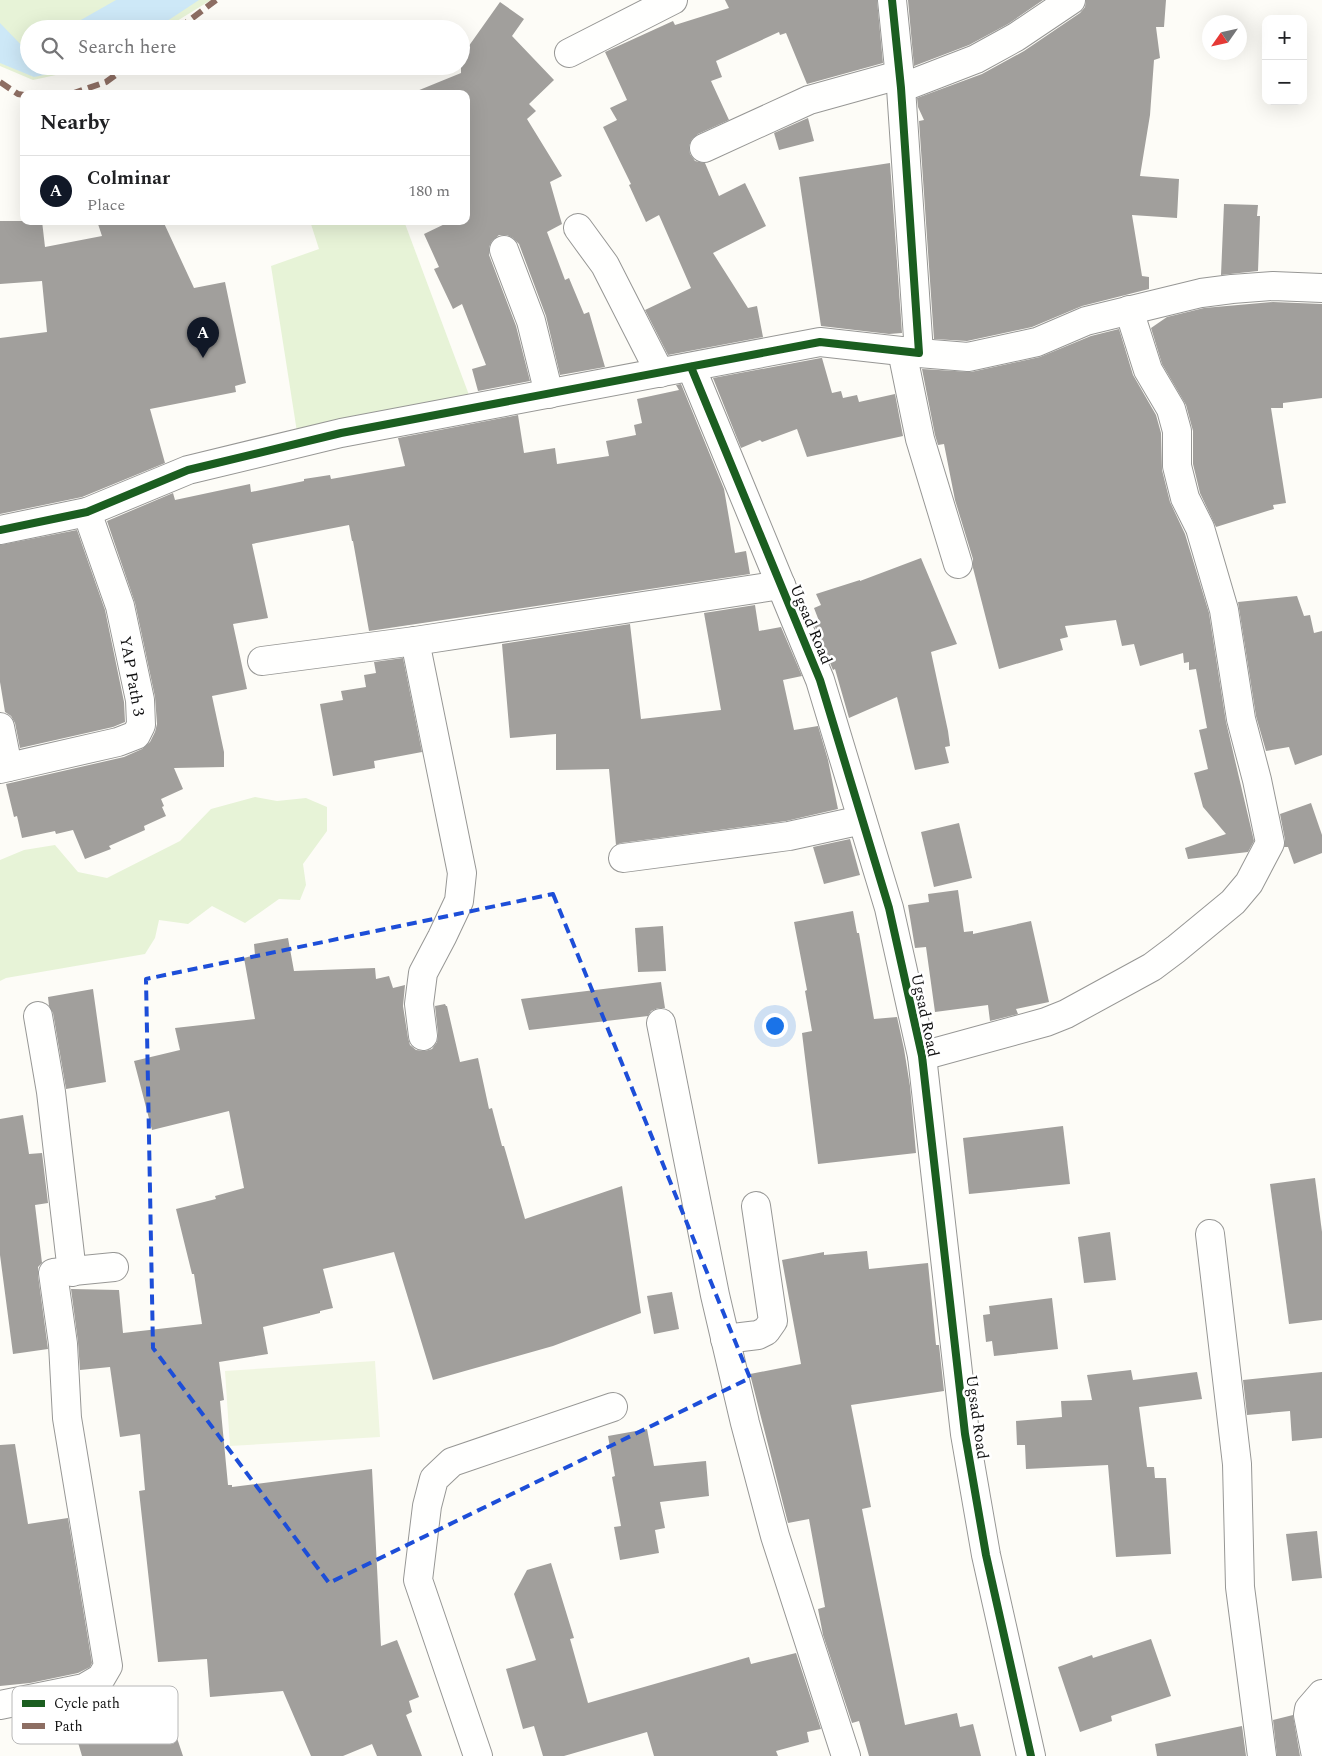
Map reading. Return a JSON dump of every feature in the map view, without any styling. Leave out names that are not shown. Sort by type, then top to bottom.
[{"type":"street","points":[[569,53],[673,0]]},
{"type":"street","points":[[892,0],[900,82],[911,352],[920,439],[958,564]]},
{"type":"street","points":[[704,148],[809,100],[900,82],[976,59],[1016,37],[1071,0]]},
{"type":"street","points":[[578,228],[605,265],[660,373]]},
{"type":"street","points":[[504,250],[530,321],[549,394]]},
{"type":"street","points":[[0,530],[87,512],[188,470],[341,433],[820,342],[968,357],[1037,342],[1086,321],[1201,293],[1272,286],[1322,288]]},
{"type":"street","points":[[922,1056],[1046,1022],[1066,1014],[1152,967],[1233,902],[1249,883],[1270,842],[1242,719],[1224,610],[1200,528],[1185,498],[1177,466],[1177,430],[1171,409],[1148,370],[1129,310]]},
{"type":"street","name":"Ugsad Road","points":[[692,367],[820,680],[889,908],[922,1056],[965,1434],[986,1555],[1031,1756]]},
{"type":"street","name":"YAP Path 3","points":[[4,768],[118,742],[136,735],[141,725],[140,700],[120,606],[87,512]]},
{"type":"street","points":[[262,661],[414,641],[781,585]]},
{"type":"street","points":[[414,641],[462,873],[459,901],[423,973],[419,1004],[423,1036]]},
{"type":"street","points":[[0,727],[4,768]]},
{"type":"street","points":[[623,858],[789,836],[862,820]]},
{"type":"street","points":[[38,1016],[52,1102],[72,1272]]},
{"type":"street","points":[[661,1023],[713,1286],[745,1423],[775,1536],[846,1756]]},
{"type":"street","points":[[725,1339],[758,1334],[766,1331],[773,1321],[756,1206]]},
{"type":"street","points":[[1210,1234],[1236,1464],[1240,1588],[1262,1756]]},
{"type":"street","points":[[87,1686],[101,1678],[108,1666],[67,1418],[63,1344],[53,1273],[114,1267]]},
{"type":"street","points":[[478,1756],[418,1580],[427,1506],[434,1479],[452,1462],[613,1407]]},
{"type":"street","points":[[1316,1756],[1308,1715],[1309,1709],[1322,1694]]},
{"type":"highlighted area","points":[[553,894],[750,1378],[329,1583],[153,1348],[146,979]]},
{"type":"green space","points":[[0,0],[211,0],[179,20],[20,20],[20,74],[0,66]]},
{"type":"green space","points":[[21,75],[56,75],[33,80]]},
{"type":"green space","points":[[311,225],[405,225],[469,395],[297,432],[271,266],[319,249]]},
{"type":"green space","points":[[255,797],[277,801],[306,798],[327,807],[327,831],[303,864],[306,885],[300,900],[279,899],[245,923],[212,906],[188,924],[159,920],[155,938],[145,954],[6,978],[0,981],[0,860],[24,850],[55,845],[78,872],[107,878],[180,841],[211,809]]},
{"type":"green space","points":[[375,1361],[380,1437],[230,1446],[225,1371]]},
{"type":"water","points":[[116,0],[199,0],[169,20],[81,20]]},
{"type":"water","points":[[0,23],[20,44],[20,71],[0,63]]},
{"type":"building","points":[[725,0],[877,0],[883,63],[807,84],[786,33],[780,35],[779,32],[716,61],[722,77],[711,81],[729,120],[698,134],[692,139],[689,146],[690,154],[695,161],[705,163],[719,196],[745,183],[766,226],[713,253],[748,308],[757,306],[763,337],[668,355],[645,310],[691,288],[659,215],[646,222],[629,185],[631,184],[603,127],[617,120],[610,108],[627,100],[605,52],[673,21],[675,25],[729,8]]},
{"type":"building","points":[[908,0],[1043,0],[1008,24],[969,45],[914,66]]},
{"type":"building","points":[[1086,0],[1166,0],[1164,27],[1156,27],[1160,58],[1154,60],[1150,115],[1140,176],[1179,179],[1177,218],[1132,215],[1142,276],[1149,277],[1149,289],[1082,306],[1032,327],[967,341],[934,339],[919,121],[924,120],[918,107],[917,98],[982,74],[1024,51],[1080,13],[1085,7]]},
{"type":"building","points":[[500,2],[524,19],[512,36],[554,80],[529,104],[536,111],[527,119],[562,176],[550,182],[562,224],[547,232],[565,280],[569,278],[584,314],[589,312],[605,367],[560,375],[546,316],[519,244],[507,235],[499,235],[492,241],[489,247],[489,255],[516,326],[530,381],[478,391],[472,369],[486,365],[462,304],[453,309],[434,269],[439,267],[424,234],[443,225],[470,225],[470,90],[419,90],[456,75],[470,75],[470,44]]},
{"type":"building","points":[[808,118],[814,141],[779,150],[774,133]]},
{"type":"building","points":[[890,163],[902,333],[889,334],[821,326],[799,177]]},
{"type":"building","points":[[1224,204],[1258,205],[1257,216],[1260,216],[1258,271],[1221,275]]},
{"type":"building","points":[[0,221],[20,221],[20,225],[42,225],[45,247],[102,236],[98,225],[165,225],[194,288],[225,282],[246,383],[235,386],[236,392],[150,409],[165,463],[82,497],[0,514],[0,338],[47,332],[42,281],[0,284]]},
{"type":"building","points":[[1273,302],[1322,304],[1322,398],[1283,403],[1283,408],[1271,408],[1286,503],[1273,505],[1274,509],[1216,527],[1200,493],[1193,464],[1193,431],[1186,405],[1162,364],[1151,328],[1167,317],[1204,308]]},
{"type":"building","points":[[1119,329],[1133,375],[1156,415],[1161,433],[1162,470],[1170,502],[1185,534],[1209,613],[1226,722],[1254,841],[1248,852],[1188,859],[1185,848],[1226,834],[1203,807],[1194,773],[1208,769],[1199,730],[1207,728],[1196,669],[1189,670],[1189,662],[1184,663],[1183,653],[1140,666],[1134,644],[1122,646],[1116,620],[1065,626],[1068,637],[1060,639],[1063,650],[999,669],[973,568],[973,559],[955,500],[944,444],[938,445],[935,435],[922,369],[971,372],[1040,357],[1091,336]]},
{"type":"building","points":[[822,358],[832,393],[841,391],[843,398],[857,395],[859,402],[895,394],[903,436],[807,457],[797,429],[741,448],[713,378]]},
{"type":"building","points":[[681,384],[724,489],[735,553],[746,551],[750,574],[369,631],[349,525],[252,544],[268,618],[233,624],[247,689],[212,696],[224,752],[224,767],[174,768],[183,789],[161,799],[166,816],[144,826],[145,830],[109,846],[111,849],[85,859],[73,830],[56,834],[55,831],[22,838],[17,816],[14,817],[6,784],[124,757],[142,749],[150,742],[155,732],[157,724],[155,697],[135,603],[107,521],[173,493],[175,500],[250,484],[251,492],[304,481],[304,479],[330,475],[331,479],[405,466],[398,438],[518,415],[524,453],[555,448],[557,464],[609,456],[606,441],[636,435],[634,425],[642,423],[637,399],[679,390],[676,385]]},
{"type":"building","points":[[77,530],[105,610],[124,702],[125,722],[113,727],[20,748],[15,723],[11,716],[5,712],[0,682],[0,545]]},
{"type":"building","points":[[921,558],[957,644],[931,652],[948,731],[950,746],[945,747],[949,763],[915,770],[897,697],[849,718],[835,669],[833,670],[813,622],[819,621],[814,608],[821,605],[816,594],[860,581]]},
{"type":"building","points":[[1297,596],[1304,616],[1310,615],[1314,633],[1322,631],[1322,755],[1295,765],[1289,747],[1266,751],[1256,716],[1238,602]]},
{"type":"building","points":[[755,605],[759,631],[781,627],[802,676],[783,680],[794,730],[818,726],[828,760],[838,809],[786,821],[616,845],[609,769],[556,770],[556,734],[510,738],[502,644],[630,624],[641,719],[721,710],[704,613]]},
{"type":"building","points":[[403,658],[422,752],[374,761],[375,768],[333,776],[320,704],[343,700],[341,691],[366,687],[364,675],[376,673],[374,662]]},
{"type":"building","points":[[1311,803],[1322,835],[1322,853],[1294,864],[1288,847],[1284,847],[1285,840],[1280,814]]},
{"type":"building","points":[[959,823],[972,878],[934,887],[921,832]]},
{"type":"building","points":[[850,839],[860,875],[824,884],[813,847]]},
{"type":"building","points":[[958,890],[964,932],[973,931],[973,934],[1031,921],[1049,1002],[1016,1009],[1018,1014],[990,1021],[988,1005],[935,1012],[926,947],[915,948],[908,905],[929,902],[928,894]]},
{"type":"building","points":[[853,911],[857,933],[859,933],[874,1019],[897,1017],[910,1086],[916,1153],[818,1164],[802,1033],[812,1031],[805,991],[807,990],[794,922]]},
{"type":"building","points":[[663,926],[666,971],[638,972],[635,928]]},
{"type":"building","points":[[288,938],[294,971],[375,968],[376,979],[389,976],[393,988],[405,985],[403,1006],[408,1038],[410,1045],[416,1050],[425,1051],[432,1049],[437,1042],[435,1006],[445,1004],[447,1006],[460,1062],[478,1058],[489,1109],[492,1108],[525,1219],[622,1186],[641,1313],[553,1346],[433,1380],[394,1252],[323,1269],[333,1308],[263,1327],[268,1354],[219,1362],[224,1400],[220,1401],[228,1485],[232,1485],[232,1487],[372,1469],[381,1646],[397,1640],[419,1697],[409,1701],[412,1712],[406,1715],[422,1756],[377,1756],[372,1744],[343,1756],[311,1756],[283,1691],[210,1697],[207,1659],[158,1662],[139,1491],[145,1490],[140,1434],[120,1437],[110,1367],[80,1370],[71,1289],[119,1290],[123,1333],[202,1324],[194,1274],[192,1274],[176,1209],[216,1199],[215,1196],[244,1188],[229,1111],[152,1130],[134,1061],[180,1050],[175,1028],[255,1019],[244,958],[255,955],[254,944]]},
{"type":"building","points":[[661,982],[665,1008],[651,1011],[648,1016],[529,1030],[521,999]]},
{"type":"building","points":[[93,989],[106,1082],[66,1089],[53,1013],[49,1006],[48,997]]},
{"type":"building","points":[[23,1115],[29,1154],[42,1153],[48,1203],[35,1205],[42,1263],[38,1267],[38,1275],[48,1349],[13,1354],[0,1255],[0,1119]]},
{"type":"building","points":[[1063,1126],[1070,1184],[969,1194],[963,1138]]},
{"type":"building","points":[[1315,1178],[1322,1232],[1322,1320],[1289,1324],[1270,1184]]},
{"type":"building","points":[[1110,1232],[1116,1280],[1084,1283],[1078,1237]]},
{"type":"building","points":[[867,1251],[869,1269],[928,1263],[936,1345],[939,1345],[944,1391],[851,1405],[871,1507],[862,1509],[905,1725],[957,1713],[960,1727],[973,1724],[981,1756],[869,1756],[859,1721],[852,1723],[823,1635],[818,1609],[825,1607],[809,1519],[788,1523],[750,1374],[801,1364],[782,1260],[824,1252],[824,1255]]},
{"type":"building","points":[[672,1292],[679,1329],[654,1334],[647,1296]]},
{"type":"building","points":[[1052,1298],[1058,1349],[994,1356],[992,1341],[986,1342],[983,1315],[990,1314],[989,1306]]},
{"type":"building","points":[[1131,1370],[1133,1380],[1197,1372],[1202,1399],[1139,1407],[1147,1467],[1154,1467],[1155,1478],[1166,1478],[1171,1554],[1116,1557],[1108,1465],[1026,1469],[1025,1445],[1017,1445],[1016,1421],[1062,1417],[1061,1401],[1092,1400],[1087,1375]]},
{"type":"building","points":[[1322,1372],[1322,1438],[1292,1441],[1290,1411],[1247,1415],[1243,1380]]},
{"type":"building","points":[[647,1429],[654,1466],[706,1461],[709,1496],[660,1502],[665,1528],[655,1530],[659,1553],[620,1560],[614,1527],[621,1526],[612,1477],[615,1476],[608,1436]]},
{"type":"building","points":[[15,1444],[28,1524],[68,1518],[92,1663],[90,1667],[78,1673],[30,1683],[0,1686],[0,1445]]},
{"type":"building","points":[[1317,1531],[1322,1578],[1292,1581],[1286,1534]]},
{"type":"building","points":[[551,1563],[574,1638],[570,1639],[588,1703],[749,1657],[751,1664],[796,1653],[821,1729],[807,1732],[809,1742],[776,1751],[778,1756],[654,1756],[647,1732],[564,1756],[543,1756],[534,1726],[523,1729],[506,1669],[536,1660],[514,1594],[527,1570]]},
{"type":"building","points":[[1151,1639],[1171,1696],[1111,1716],[1112,1721],[1080,1732],[1058,1667],[1092,1655],[1093,1658]]},
{"type":"building","points":[[1293,1715],[1300,1756],[1277,1756],[1273,1720]]},
{"type":"building","points":[[1242,1726],[1246,1756],[1157,1756],[1155,1744]]},
{"type":"building","points":[[178,1741],[183,1756],[82,1756],[78,1744],[178,1744]]},
{"type":"marked path","points":[[190,20],[216,0]]},
{"type":"marked path","points":[[83,90],[106,82],[116,75]]},
{"type":"marked path","points":[[0,82],[20,94]]},
{"type":"cycle path","points":[[0,530],[87,512],[188,470],[341,433],[820,342],[919,353],[901,88],[892,0]]},
{"type":"cycle path","points":[[691,367],[820,680],[889,908],[922,1056],[965,1434],[986,1555],[1031,1756]]},
{"type":"place","name":"Colminar","points":[[203,358]]}]
